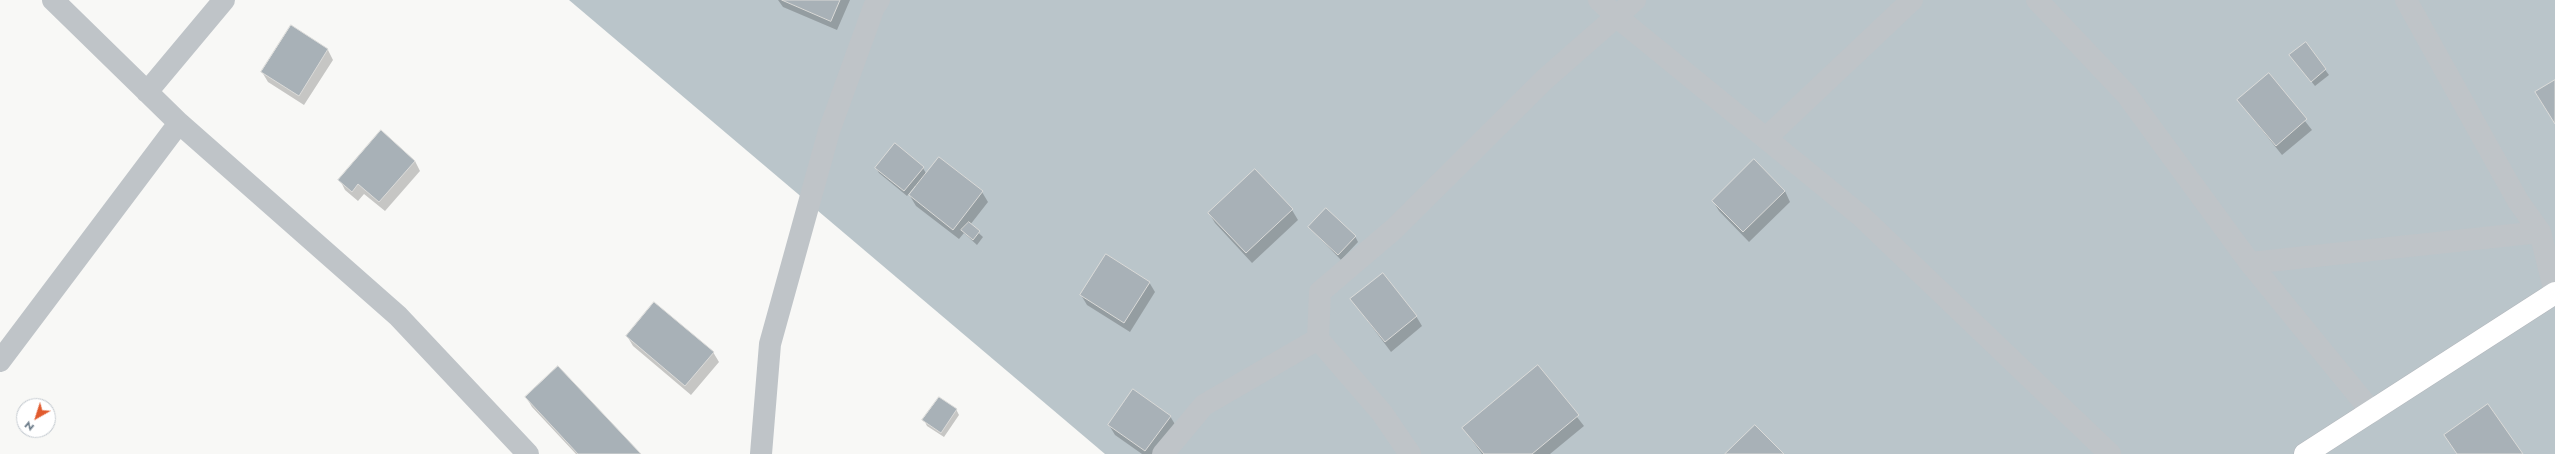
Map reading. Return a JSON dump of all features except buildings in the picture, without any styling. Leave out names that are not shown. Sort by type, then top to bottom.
[{"type":"street","points":[[53,0],[179,123],[398,316],[528,454]]},
{"type":"street","points":[[148,92],[224,0]]},
{"type":"street","points":[[761,454],[770,344],[829,131],[874,7],[880,0]]},
{"type":"street","points":[[1599,0],[1617,17],[1861,216],[2110,454]]},
{"type":"street","points":[[1410,454],[1382,413],[1318,339],[1320,292],[1394,229],[1544,80],[1635,0]]},
{"type":"street","points":[[1766,138],[1912,0]]},
{"type":"street","points":[[2037,0],[2127,94],[2250,263],[2372,412]]},
{"type":"street","points":[[2306,454],[2555,293],[2540,232],[2518,201],[2406,0]]},
{"type":"street","points":[[0,361],[179,123]]},
{"type":"street","points":[[2250,263],[2540,232]]},
{"type":"street","points":[[1163,454],[1204,405],[1318,339]]},
{"type":"shaded area","points":[[569,0],[2555,0],[2555,454],[1105,454]]}]
